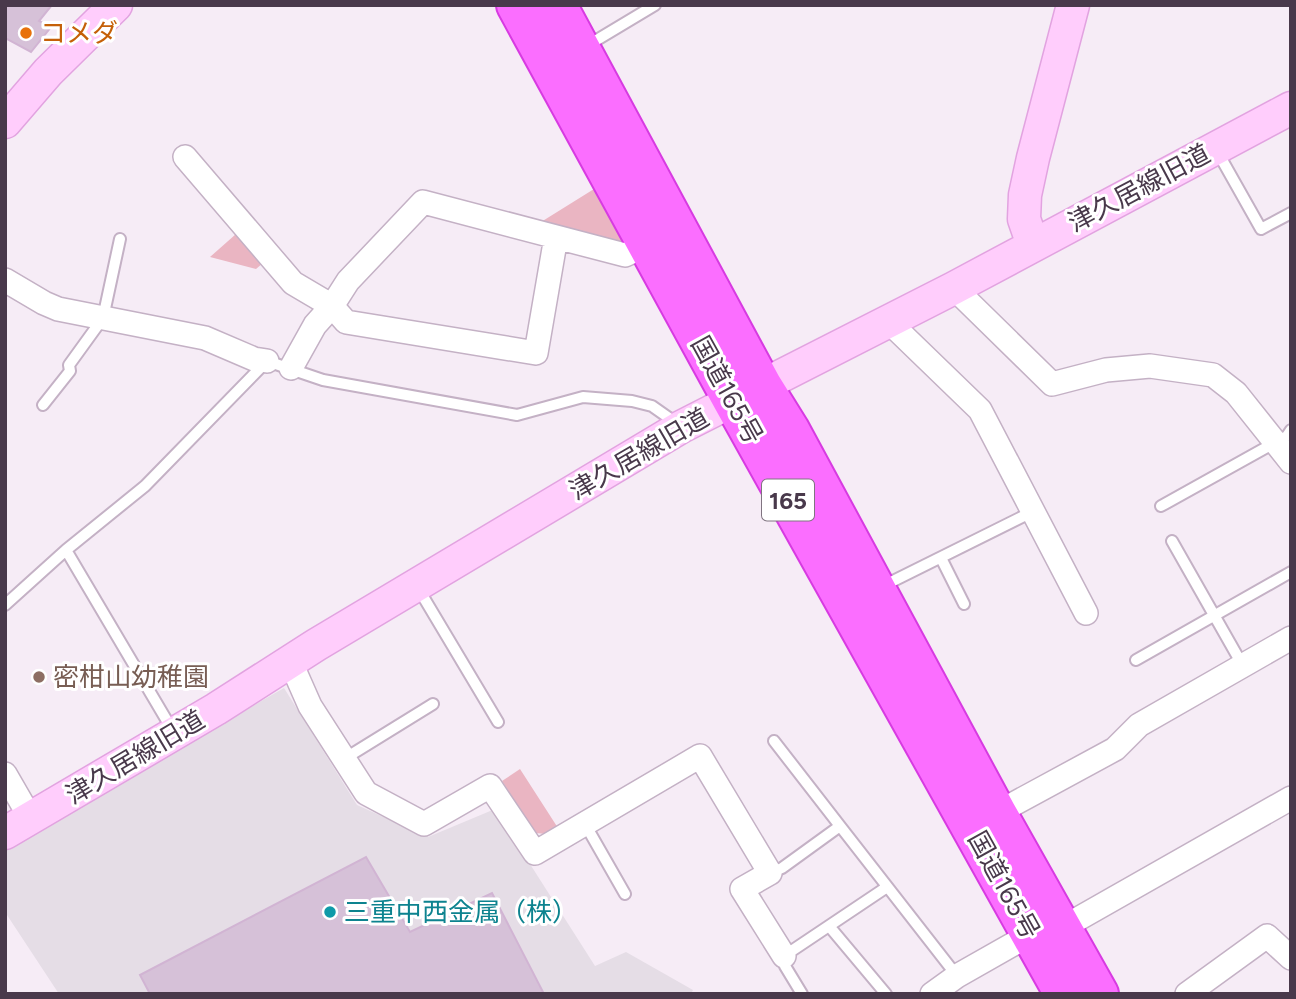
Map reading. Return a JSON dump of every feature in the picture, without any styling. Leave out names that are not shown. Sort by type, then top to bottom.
[{"type":"highway","name":"国道165号","points":[[516,5],[647,245],[747,393],[790,430],[997,813],[1046,931],[1064,994]]},
{"type":"highway","name":"国道165号","points":[[557,5],[581,49],[747,393],[1046,931],[1099,994]]},
{"type":"street","points":[[5,122],[48,72],[116,5]]},
{"type":"street","points":[[1033,245],[1024,219],[1025,195],[1074,5]]},
{"type":"street","name":"津久居線旧道","points":[[18,826],[681,427],[954,288],[1291,108]]},
{"type":"street","points":[[185,157],[293,283],[332,306],[346,322],[536,354],[556,237]]},
{"type":"street","points":[[290,368],[315,325],[332,306],[348,281],[423,202],[625,255],[647,245]]},
{"type":"street","points":[[5,279],[58,309],[205,338],[254,359],[267,361]]},
{"type":"street","points":[[954,288],[1052,384],[1106,370],[1150,366],[1213,375],[1283,436],[1291,462]]},
{"type":"street","points":[[888,321],[980,411],[1086,614]]},
{"type":"street","points":[[997,813],[1115,750],[1139,725],[1291,638]]},
{"type":"street","points":[[291,663],[310,706],[366,793],[424,824],[490,786],[534,853],[700,756],[770,873],[742,889],[784,956]]},
{"type":"street","points":[[5,774],[18,826]]},
{"type":"street","points":[[932,994],[957,976],[1290,799]]},
{"type":"street","points":[[1187,994],[1267,936],[1291,958]]},
{"type":"lane","points":[[581,49],[655,5]]},
{"type":"lane","points":[[1216,148],[1261,229],[1291,213]]},
{"type":"lane","points":[[43,405],[70,371],[69,365],[103,318],[120,239]]},
{"type":"lane","points":[[5,605],[66,550],[145,486],[267,361],[323,380],[517,415],[583,397],[632,401],[652,406],[681,427]]},
{"type":"lane","points":[[1161,506],[1283,436]]},
{"type":"lane","points":[[877,589],[1034,511]]},
{"type":"lane","points":[[1172,541],[1243,666]]},
{"type":"lane","points":[[66,550],[174,734]]},
{"type":"lane","points":[[941,558],[964,604]]},
{"type":"lane","points":[[1136,660],[1291,572]]},
{"type":"lane","points":[[417,586],[498,722]]},
{"type":"lane","points":[[344,759],[433,704]]},
{"type":"lane","points":[[774,741],[957,976]]},
{"type":"lane","points":[[585,824],[625,894]]},
{"type":"lane","points":[[770,873],[782,868],[840,826]]},
{"type":"lane","points":[[802,994],[785,966],[784,956],[887,887]]},
{"type":"lane","points":[[829,926],[886,994]]},
{"type":"shaded area","points":[[594,189],[627,246],[541,222]]},
{"type":"shaded area","points":[[236,234],[263,263],[256,269],[210,257]]},
{"type":"shaded area","points":[[284,688],[357,805],[428,837],[495,809],[595,966],[626,952],[693,990],[691,994],[59,994],[5,912],[5,849]]},
{"type":"shaded area","points":[[520,769],[558,828],[546,834],[535,833],[502,781]]},
{"type":"building","name":"コメダ","points":[[5,5],[52,5],[39,21],[51,27],[31,52],[5,38]]},
{"type":"building","name":"三重中西金属（株）","points":[[366,857],[410,932],[492,893],[544,994],[150,994],[140,975]]},
{"type":"place","name":"コメダ","points":[[26,33]]},
{"type":"place","name":"密柑山幼稚園","points":[[39,677]]},
{"type":"place","name":"三重中西金属（株）","points":[[330,912]]}]
